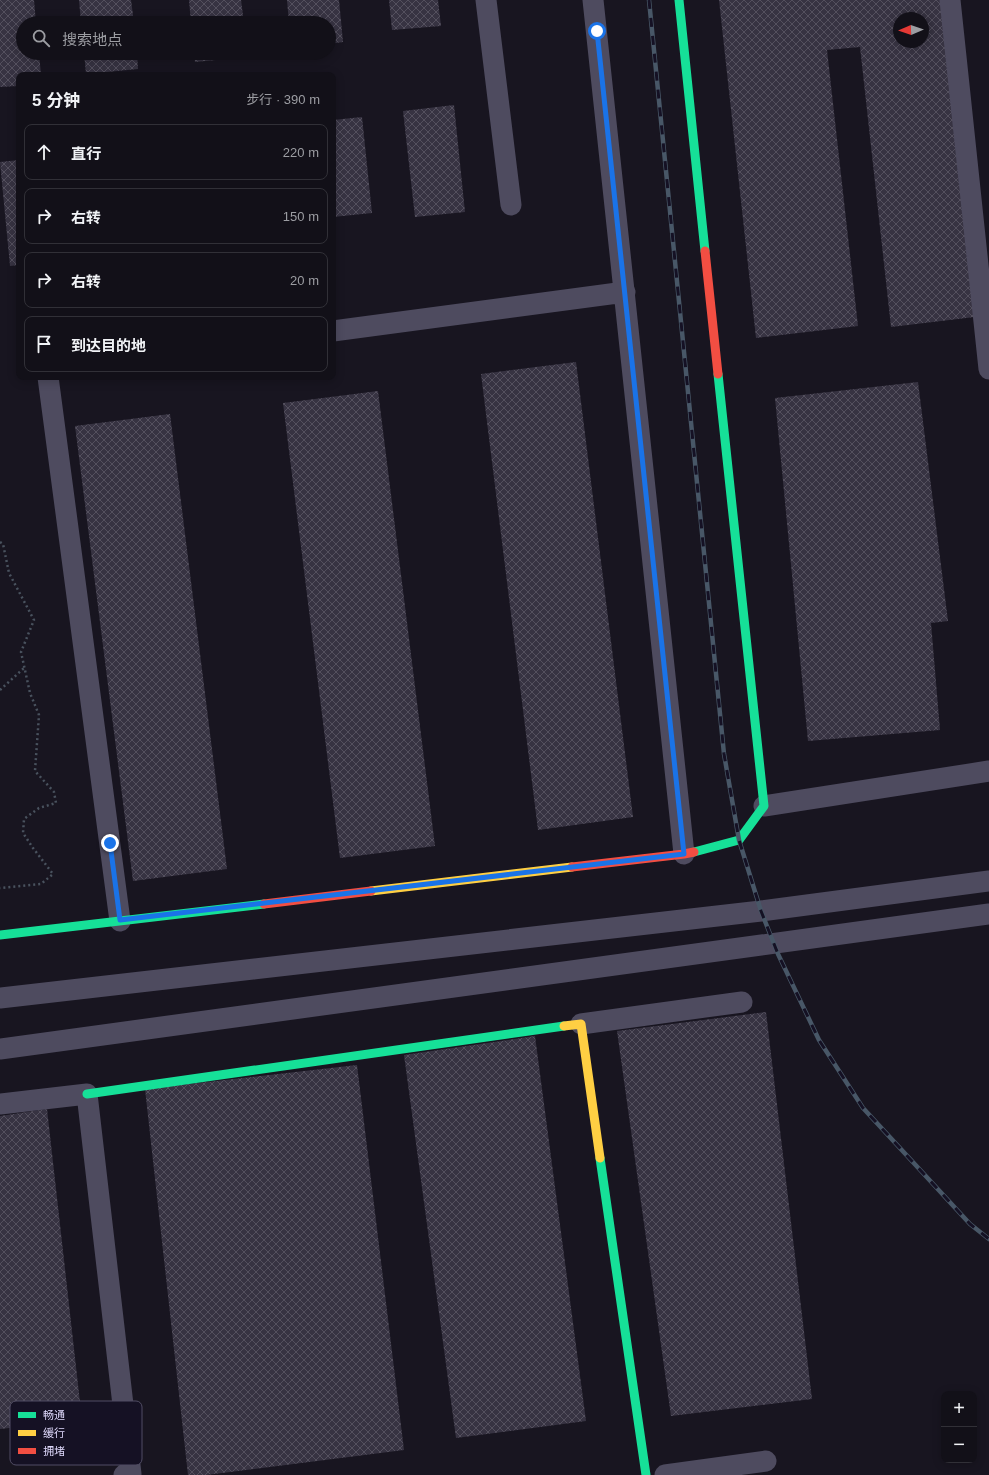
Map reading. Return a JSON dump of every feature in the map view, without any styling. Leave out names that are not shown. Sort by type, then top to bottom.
[{"type":"street","points":[[486,0],[511,205]]},
{"type":"street","points":[[593,0],[684,854]]},
{"type":"street","points":[[0,935],[684,854],[739,840],[764,806],[679,0]]},
{"type":"street","points":[[950,0],[989,369]]},
{"type":"street","points":[[336,331],[625,292]]},
{"type":"street","points":[[48,380],[120,920]]},
{"type":"street","points":[[764,806],[989,771]]},
{"type":"street","points":[[0,998],[761,911],[989,881]]},
{"type":"street","points":[[0,1050],[989,914]]},
{"type":"street","points":[[0,1104],[87,1094],[742,1002]]},
{"type":"street","points":[[581,1024],[646,1475]]},
{"type":"street","points":[[87,1094],[123,1401]]},
{"type":"street","points":[[665,1475],[766,1461]]},
{"type":"street","points":[[124,1475],[131,1474],[130,1465]]},
{"type":"path","points":[[0,542],[4,544],[9,574],[20,591],[34,620],[21,652],[30,693],[39,715],[35,771],[54,792],[56,803],[39,808],[24,819],[23,833],[53,874],[41,884],[0,888]]},
{"type":"path","points":[[0,690],[25,668]]},
{"type":"building","points":[[0,0],[34,0],[35,16],[16,16],[16,60],[40,60],[41,72],[16,72],[16,86],[0,87]]},
{"type":"building","points":[[79,0],[131,0],[133,16],[80,16]]},
{"type":"building","points":[[189,0],[241,0],[243,16],[190,16]]},
{"type":"building","points":[[287,0],[339,0],[343,42],[336,43],[336,16],[288,16]]},
{"type":"building","points":[[389,0],[438,0],[441,26],[392,30]]},
{"type":"building","points":[[719,0],[948,0],[983,316],[891,327],[860,47],[827,50],[858,326],[756,338]]},
{"type":"building","points":[[85,60],[137,60],[138,69],[107,72],[86,72]]},
{"type":"building","points":[[195,60],[216,60],[195,62]]},
{"type":"building","points":[[454,105],[465,212],[415,217],[403,111]]},
{"type":"building","points":[[362,117],[372,213],[336,217],[336,120]]},
{"type":"building","points":[[16,160],[16,265],[10,266],[0,162]]},
{"type":"building","points":[[576,362],[633,817],[538,830],[481,374]]},
{"type":"building","points":[[918,382],[948,621],[931,623],[940,730],[808,741],[775,398]]},
{"type":"building","points":[[378,391],[435,846],[340,858],[283,403]]},
{"type":"building","points":[[170,414],[227,869],[133,881],[75,426]]},
{"type":"building","points":[[766,1012],[812,1399],[671,1416],[617,1031]]},
{"type":"building","points":[[535,1036],[586,1421],[456,1438],[404,1055]]},
{"type":"building","points":[[357,1065],[404,1450],[206,1475],[188,1475],[145,1089]]},
{"type":"building","points":[[47,1109],[80,1401],[10,1401],[10,1428],[0,1429],[0,1116]]},
{"type":"railway","points":[[649,0],[724,754],[739,840],[761,911],[778,954],[819,1040],[863,1108],[970,1224],[989,1239]]},
{"type":"traffic: fast","points":[[679,0],[705,251]]},
{"type":"traffic: fast","points":[[694,852],[739,840],[764,806],[718,374]]},
{"type":"traffic: fast","points":[[0,935],[264,904]]},
{"type":"traffic: fast","points":[[87,1094],[564,1026]]},
{"type":"traffic: fast","points":[[600,1158],[646,1475]]},
{"type":"traffic: slow","points":[[371,891],[572,867]]},
{"type":"traffic: slow","points":[[564,1026],[581,1024],[600,1158]]},
{"type":"traffic: jam","points":[[705,251],[718,374]]},
{"type":"traffic: jam","points":[[572,867],[694,852]]},
{"type":"traffic: jam","points":[[264,904],[371,891]]},
{"type":"route","points":[[110,843],[120,920],[684,854],[597,31]]}]
